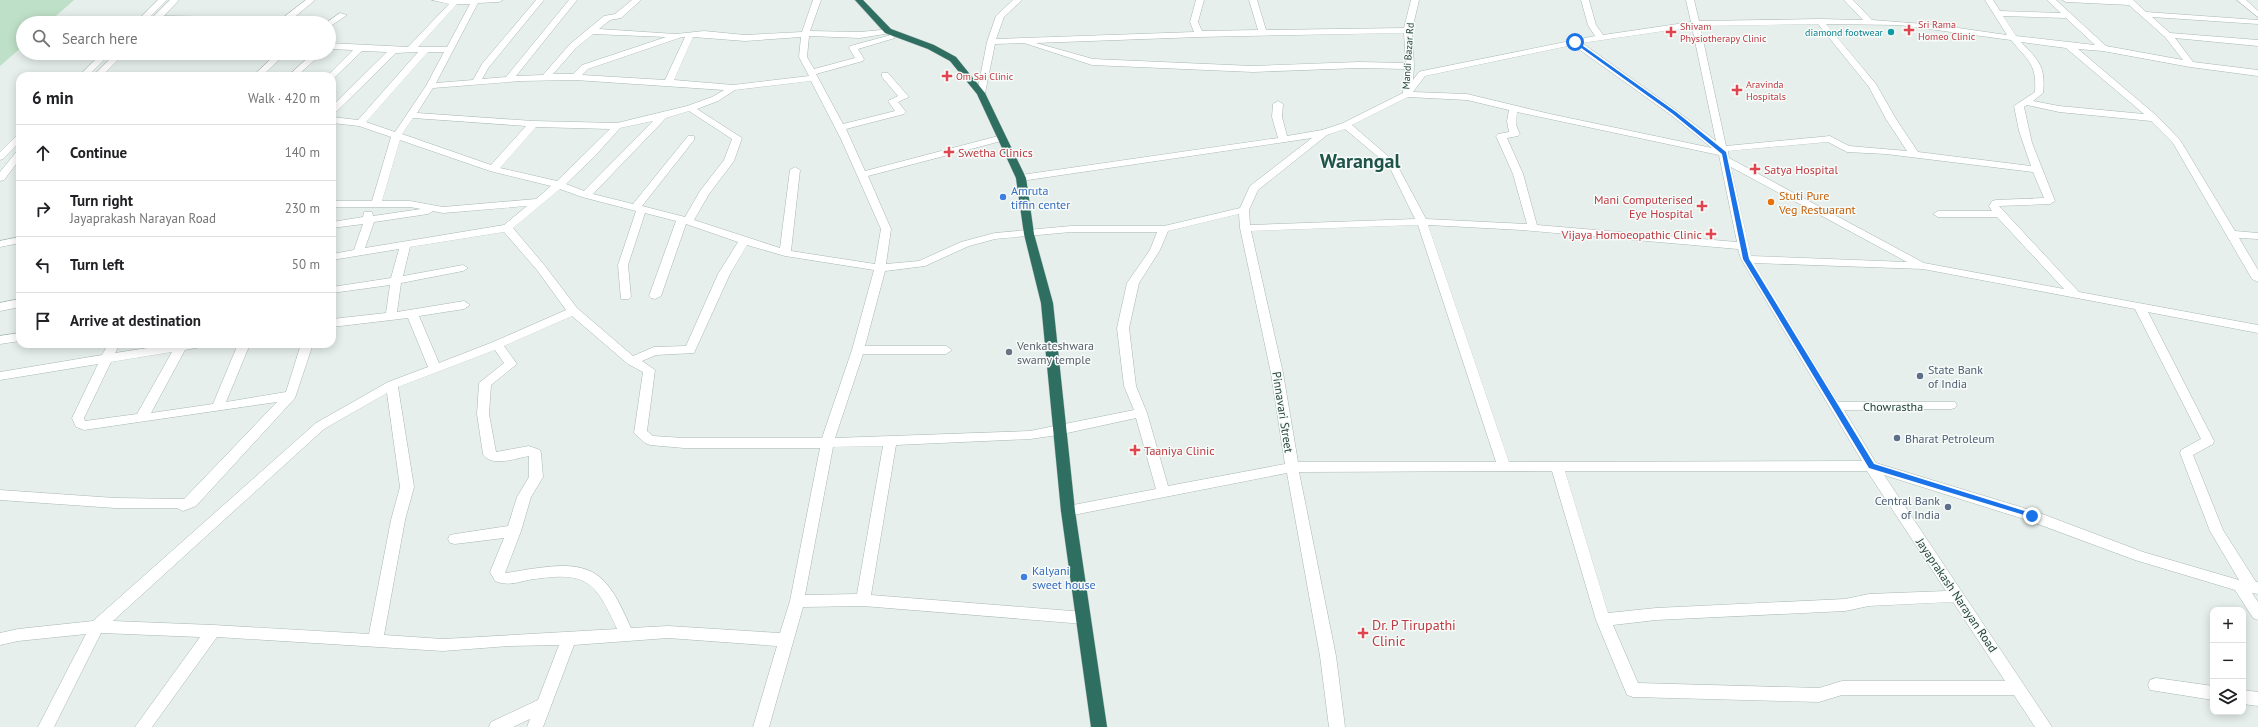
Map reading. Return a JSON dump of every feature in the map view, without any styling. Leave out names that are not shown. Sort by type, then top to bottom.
[{"type":"highway","points":[[859,0],[892,34],[931,47],[953,59],[981,93],[1021,178],[1029,234],[1047,303],[1058,431],[1099,727]]},
{"type":"street","points":[[146,16],[163,0]]},
{"type":"street","points":[[159,16],[175,0]]},
{"type":"street","points":[[292,16],[311,0]]},
{"type":"street","points":[[441,0],[455,2],[499,0]]},
{"type":"street","points":[[358,253],[396,137],[409,115],[430,86],[450,49],[473,0]]},
{"type":"street","points":[[476,82],[485,66],[540,0]]},
{"type":"street","points":[[560,0],[573,0]]},
{"type":"street","points":[[509,79],[573,0]]},
{"type":"street","points":[[545,78],[573,46],[607,18],[624,11],[637,0]]},
{"type":"street","points":[[761,727],[798,601],[827,443],[858,350],[880,268],[886,230],[840,128],[811,75],[803,57],[805,34],[817,0]]},
{"type":"street","points":[[981,93],[991,42],[1000,16],[1018,0]]},
{"type":"street","points":[[1199,34],[1194,22],[1200,0]]},
{"type":"street","points":[[1253,0],[1254,8],[1263,32]]},
{"type":"street","name":"Mandi Bazar Rd","points":[[1324,133],[1346,125],[1407,94],[1410,66],[1408,30],[1415,0]]},
{"type":"street","points":[[1586,0],[1592,25],[1600,38]]},
{"type":"street","name":"Jayaprakash Narayan Road","points":[[1690,0],[1746,259],[1871,466],[2044,727]]},
{"type":"street","points":[[1848,0],[1869,21]]},
{"type":"street","points":[[1989,0],[2015,39],[2035,59],[2041,76],[2039,94],[2019,106],[2020,119],[2026,142],[2050,201],[1996,203],[1994,206],[2075,294]]},
{"type":"street","points":[[2051,0],[2103,48]]},
{"type":"street","points":[[2066,0],[2130,2],[2168,35],[2190,64]]},
{"type":"street","points":[[2241,0],[2258,15]]},
{"type":"street","points":[[411,49],[455,2]]},
{"type":"street","points":[[1998,13],[2068,16]]},
{"type":"street","points":[[2144,14],[2258,22]]},
{"type":"street","points":[[336,20],[343,15]]},
{"type":"street","points":[[1820,21],[1873,86],[1891,119],[1915,155]]},
{"type":"street","points":[[1407,94],[1422,74],[1575,42],[1695,24],[1869,21],[1937,27],[2069,46],[2103,48],[2190,64],[2258,73]]},
{"type":"street","points":[[991,42],[1263,32],[1408,30]]},
{"type":"street","points":[[591,31],[745,38],[837,33],[860,35],[892,34]]},
{"type":"street","points":[[430,86],[509,79],[574,77],[670,81],[733,88],[811,75],[860,59],[853,48],[892,34]]},
{"type":"street","points":[[574,77],[585,66],[686,35]]},
{"type":"street","points":[[670,81],[686,35]]},
{"type":"street","points":[[2168,35],[2258,43]]},
{"type":"street","points":[[1019,40],[1054,52],[1092,62],[1253,69],[1359,64],[1410,66]]},
{"type":"street","points":[[1575,42],[1674,113],[1724,154],[1923,266]]},
{"type":"street","points":[[336,46],[394,50],[450,49]]},
{"type":"street","points":[[2069,46],[2154,118],[2177,142],[2258,278]]},
{"type":"street","points":[[335,72],[361,47]]},
{"type":"street","points":[[336,107],[394,50]]},
{"type":"street","points":[[360,123],[425,50]]},
{"type":"street","points":[[87,72],[100,60]]},
{"type":"street","points":[[101,72],[114,60]]},
{"type":"street","points":[[261,72],[274,60]]},
{"type":"street","points":[[297,72],[310,60]]},
{"type":"street","points":[[2248,72],[2258,81]]},
{"type":"street","points":[[840,128],[901,112],[893,101],[904,97],[885,74]]},
{"type":"street","points":[[409,115],[533,124],[617,126],[690,108],[715,99],[733,88]]},
{"type":"street","points":[[1407,94],[1467,97],[1724,154],[1830,138],[1847,149],[1915,155],[2038,170]]},
{"type":"street","points":[[2025,102],[2059,109],[2154,118]]},
{"type":"street","points":[[1278,104],[1277,117],[1284,138]]},
{"type":"street","points":[[655,296],[685,220],[719,175],[737,147],[737,138],[690,108]]},
{"type":"street","points":[[1514,108],[1511,117],[1512,129],[1515,134],[1501,136],[1518,174],[1533,228]]},
{"type":"street","points":[[586,195],[662,116]]},
{"type":"street","points":[[336,120],[360,123],[396,137],[493,169],[560,185],[586,195],[685,220],[744,241],[785,253],[880,268],[921,264],[965,244],[995,236],[1071,229],[1164,230],[1244,210]]},
{"type":"street","points":[[493,169],[533,124]]},
{"type":"street","points":[[1346,125],[1393,164],[1422,222],[1505,468]]},
{"type":"street","points":[[336,256],[507,228],[560,185],[601,145],[617,126]]},
{"type":"street","points":[[1021,178],[1213,151],[1284,138],[1324,133]]},
{"type":"street","name":"Pinnavari Street","points":[[1324,133],[1254,188],[1244,210],[1245,228],[1277,373],[1292,467],[1328,656],[1338,727]]},
{"type":"street","points":[[625,297],[623,265],[638,209],[691,138]]},
{"type":"street","points":[[861,175],[1002,138]]},
{"type":"street","points":[[0,157],[16,141]]},
{"type":"street","points":[[0,178],[16,158]]},
{"type":"street","points":[[785,253],[795,170]]},
{"type":"street","points":[[336,204],[374,201],[410,204],[443,210]]},
{"type":"street","points":[[336,224],[443,210],[539,202]]},
{"type":"street","points":[[1938,214],[2000,214]]},
{"type":"street","points":[[1245,228],[1422,222],[1533,228],[1742,246]]},
{"type":"street","points":[[507,228],[541,268],[573,311],[632,361],[649,370],[640,433],[650,440],[684,443],[827,443],[1030,435],[1058,431],[1141,413]]},
{"type":"street","points":[[1163,491],[1141,413],[1130,386],[1123,328],[1133,283],[1155,250],[1164,230]]},
{"type":"street","points":[[2231,234],[2258,236]]},
{"type":"street","points":[[0,244],[16,241]]},
{"type":"street","points":[[632,361],[654,351],[690,350],[724,274],[744,241]]},
{"type":"street","points":[[391,316],[396,281],[406,244]]},
{"type":"street","points":[[1746,259],[1923,266],[2258,329]]},
{"type":"street","points":[[336,289],[396,281],[463,268]]},
{"type":"street","points":[[0,307],[16,304]]},
{"type":"street","points":[[336,323],[412,314],[464,305]]},
{"type":"street","points":[[2140,308],[2208,441],[2186,453],[2217,531],[2250,587],[2258,614]]},
{"type":"street","points":[[46,727],[97,627],[320,426],[392,385],[497,345],[573,311]]},
{"type":"street","points":[[412,314],[435,368]]},
{"type":"street","points":[[0,340],[16,337]]},
{"type":"street","points":[[497,345],[511,364],[486,383],[484,414],[490,454],[495,457],[529,451],[536,454],[536,477],[524,497],[514,531],[497,572],[500,577],[505,579],[547,573],[580,571],[593,578],[606,594],[627,635]]},
{"type":"street","points":[[112,348],[78,418],[80,424],[89,426],[141,419],[252,403],[291,395]]},
{"type":"street","points":[[0,376],[168,348]]},
{"type":"street","points":[[141,419],[180,348]]},
{"type":"street","points":[[218,407],[242,348]]},
{"type":"street","points":[[0,495],[115,503],[180,503],[183,506],[195,500],[291,395],[306,348]]},
{"type":"street","points":[[858,350],[946,350]]},
{"type":"street","points":[[375,642],[398,520],[407,487],[404,452],[392,385]]},
{"type":"street","name":"Chowrastha","points":[[1835,406],[1952,405]]},
{"type":"street","points":[[863,600],[890,441]]},
{"type":"street","points":[[1068,511],[1163,491],[1292,467],[1505,468],[1871,466],[2032,516],[2140,556],[2250,587]]},
{"type":"street","points":[[1557,467],[1603,620],[1633,690],[1819,695],[1842,688],[2018,688]]},
{"type":"street","points":[[455,539],[514,531]]},
{"type":"street","points":[[1603,620],[1656,614],[1846,605],[1869,600],[1957,596]]},
{"type":"street","points":[[798,601],[863,600],[1084,618]]},
{"type":"street","points":[[0,639],[18,635],[97,627],[213,631],[443,646],[509,640],[668,632],[787,640]]},
{"type":"street","points":[[143,727],[213,631]]},
{"type":"street","points":[[535,727],[569,638]]},
{"type":"street","points":[[2156,685],[2210,693]]},
{"type":"street","points":[[2246,698],[2258,700]]},
{"type":"street","points":[[497,727],[543,705]]},
{"type":"green space","points":[[0,0],[74,0],[56,16],[16,16],[16,52],[0,66]]},
{"type":"place","name":"Sri Rama Homeo Clinic","points":[[1909,30]]},
{"type":"place","name":"Shivam Physiotherapy Clinic","points":[[1671,32]]},
{"type":"place","name":"diamond footwear","points":[[1891,32]]},
{"type":"place","name":"Om Sai Clinic","points":[[947,76]]},
{"type":"place","name":"Aravinda Hospitals","points":[[1737,90]]},
{"type":"place","name":"Swetha Clinics","points":[[949,152]]},
{"type":"place","name":"Satya Hospital","points":[[1755,169]]},
{"type":"place","name":"Amruta tiffin center","points":[[1003,197]]},
{"type":"place","name":"Stuti Pure Veg Restuarant","points":[[1771,202]]},
{"type":"place","name":"Mani Computerised Eye Hospital","points":[[1702,206]]},
{"type":"place","name":"Vijaya Homoeopathic Clinic","points":[[1711,234]]},
{"type":"place","name":"Venkateshwara swamy temple","points":[[1009,352]]},
{"type":"place","name":"State Bank of India","points":[[1920,376]]},
{"type":"place","name":"Bharat Petroleum","points":[[1897,438]]},
{"type":"place","name":"Taaniya Clinic","points":[[1135,450]]},
{"type":"place","name":"Central Bank of India","points":[[1948,507]]},
{"type":"place","name":"Kalyani sweet house","points":[[1024,577]]},
{"type":"place","name":"Dr. P Tirupathi Clinic","points":[[1363,633]]},
{"type":"district","name":"Warangal","points":[[1360,161]]},
{"type":"route","points":[[1575,42],[1674,113],[1724,153],[1742,246],[1746,259],[1871,466],[2032,516]]}]
